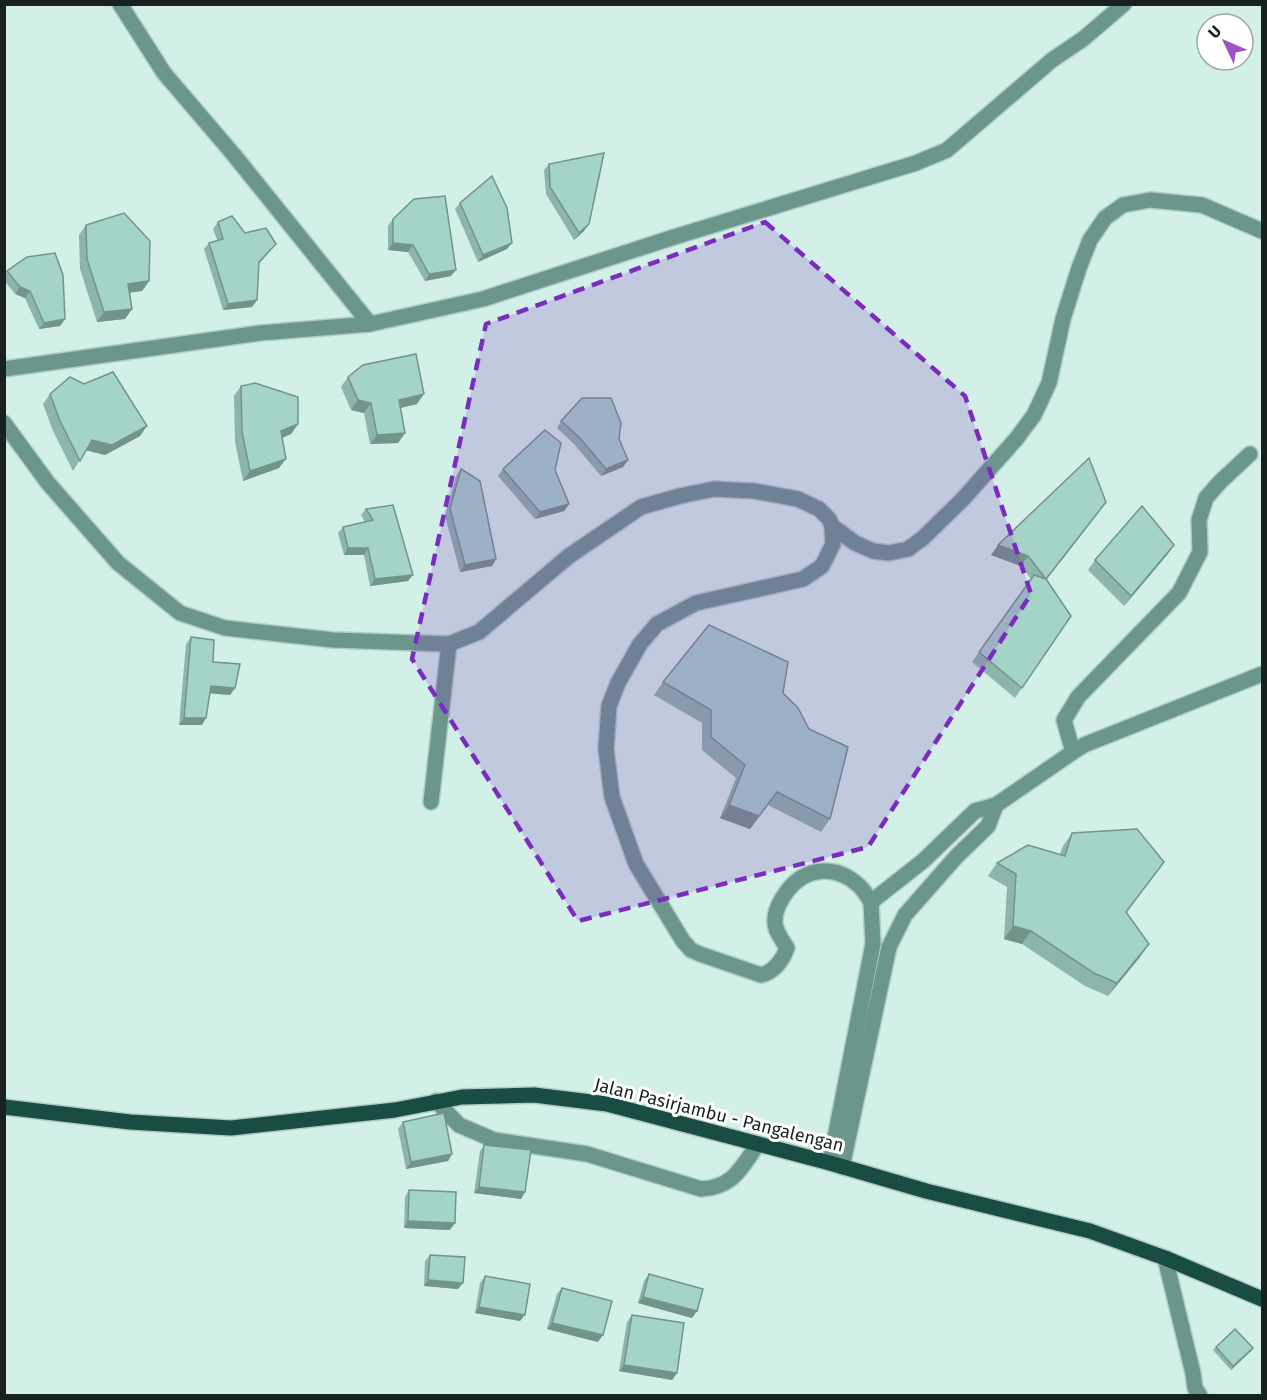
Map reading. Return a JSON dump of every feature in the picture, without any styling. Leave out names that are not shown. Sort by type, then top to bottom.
[{"type":"main road","name":"Jalan Pasirjambu - Pangalengan","points":[[4,1107],[130,1122],[231,1128],[395,1110],[462,1096],[534,1095],[607,1104],[926,1191],[1090,1231],[1165,1258],[1263,1299]]},
{"type":"lane","points":[[120,4],[164,73],[234,155],[370,324]]},
{"type":"lane","points":[[4,369],[260,333],[370,324],[483,300],[671,238],[916,164],[947,150],[1052,60],[1083,39],[1124,4]]},
{"type":"lane","points":[[832,526],[855,543],[873,551],[889,553],[908,549],[923,538],[963,499],[1017,438],[1034,415],[1048,383],[1066,309],[1090,240],[1106,218],[1124,205],[1150,200],[1202,205],[1263,231]]},
{"type":"lane","points":[[4,423],[48,483],[118,563],[180,613],[225,628],[333,640],[449,644],[478,632],[569,556],[641,507],[680,496],[714,489],[754,491],[798,499],[819,509],[829,519],[832,526],[833,544],[822,566],[803,579],[696,603],[657,624],[640,644],[618,683],[609,706],[608,761],[612,796],[636,864],[690,950],[761,975],[771,972],[787,948],[774,924],[780,901],[794,883],[806,874],[822,870],[845,875],[859,885],[871,902],[873,944],[851,1093]]},
{"type":"lane","points":[[1073,752],[1064,720],[1078,697],[1179,593],[1200,552],[1199,520],[1206,498],[1250,454]]},
{"type":"lane","points":[[431,802],[449,644]]},
{"type":"lane","points":[[871,902],[923,861],[975,811],[996,805],[1084,745],[1263,674]]},
{"type":"lane","points":[[836,1165],[851,1093],[889,947],[905,915],[956,857],[988,826],[996,805]]},
{"type":"lane","points":[[873,944],[889,947]]},
{"type":"lane","points":[[436,1101],[459,1125],[494,1140],[587,1154],[701,1189],[718,1188],[731,1179],[758,1144]]},
{"type":"lane","points":[[1165,1258],[1195,1388],[1200,1395]]},
{"type":"highlighted area","points":[[765,222],[965,396],[1031,594],[868,847],[578,921],[412,659],[486,324]]},
{"type":"building","points":[[604,153],[589,224],[579,233],[550,187],[549,164]]},
{"type":"building","points":[[492,176],[507,208],[512,243],[483,255],[460,203]]},
{"type":"building","points":[[445,196],[456,270],[429,274],[413,245],[393,243],[393,219],[414,199]]},
{"type":"building","points":[[124,213],[150,241],[149,281],[128,284],[132,309],[104,312],[87,259],[86,225]]},
{"type":"building","points":[[232,216],[245,233],[266,228],[276,244],[259,262],[257,300],[228,304],[209,243],[223,239],[218,222]]},
{"type":"building","points":[[55,253],[63,275],[65,319],[44,323],[30,291],[20,287],[7,271],[27,257]]},
{"type":"building","points":[[416,354],[424,394],[399,400],[405,433],[377,435],[371,403],[358,400],[348,377],[363,365]]},
{"type":"building","points":[[113,372],[147,426],[112,445],[92,440],[80,461],[60,421],[50,394],[70,377],[84,384]]},
{"type":"building","points":[[255,383],[298,397],[298,424],[281,431],[286,459],[250,471],[242,432],[241,386]]},
{"type":"building","points":[[582,398],[611,398],[621,423],[619,439],[628,460],[606,469],[579,437],[561,421]]},
{"type":"building","points":[[545,430],[561,443],[555,470],[569,504],[540,512],[503,469]]},
{"type":"building","points":[[1089,458],[1106,502],[1046,579],[1028,556],[998,545]]},
{"type":"building","points":[[461,469],[480,481],[496,559],[465,565],[450,509]]},
{"type":"building","points":[[393,505],[413,575],[375,579],[368,548],[348,548],[343,527],[373,520],[366,509]]},
{"type":"building","points":[[1142,506],[1174,545],[1131,596],[1095,560]]},
{"type":"building","points":[[1034,575],[1046,579],[1071,616],[1022,688],[979,652]]},
{"type":"building","points":[[709,625],[788,662],[783,693],[798,708],[809,729],[848,747],[830,819],[777,792],[759,816],[729,805],[745,765],[711,737],[711,710],[663,682]]},
{"type":"building","points":[[191,637],[214,640],[213,662],[240,664],[235,688],[211,686],[206,718],[184,718]]},
{"type":"building","points":[[1137,829],[1164,862],[1126,912],[1149,944],[1117,983],[1094,973],[1031,931],[1013,926],[1016,874],[997,863],[1028,845],[1065,856],[1072,833]]},
{"type":"building","points":[[444,1113],[452,1154],[411,1162],[403,1122]]},
{"type":"building","points":[[484,1145],[531,1150],[525,1192],[479,1187]]},
{"type":"building","points":[[409,1190],[456,1192],[455,1223],[408,1221]]},
{"type":"building","points":[[430,1255],[465,1257],[463,1283],[428,1280]]},
{"type":"building","points":[[649,1274],[703,1289],[697,1311],[643,1297]]},
{"type":"building","points":[[485,1276],[530,1284],[525,1315],[479,1307]]},
{"type":"building","points":[[562,1288],[612,1301],[603,1335],[552,1323]]},
{"type":"building","points":[[632,1315],[684,1323],[677,1373],[624,1365]]},
{"type":"building","points":[[1235,1329],[1253,1348],[1233,1366],[1216,1347]]}]
